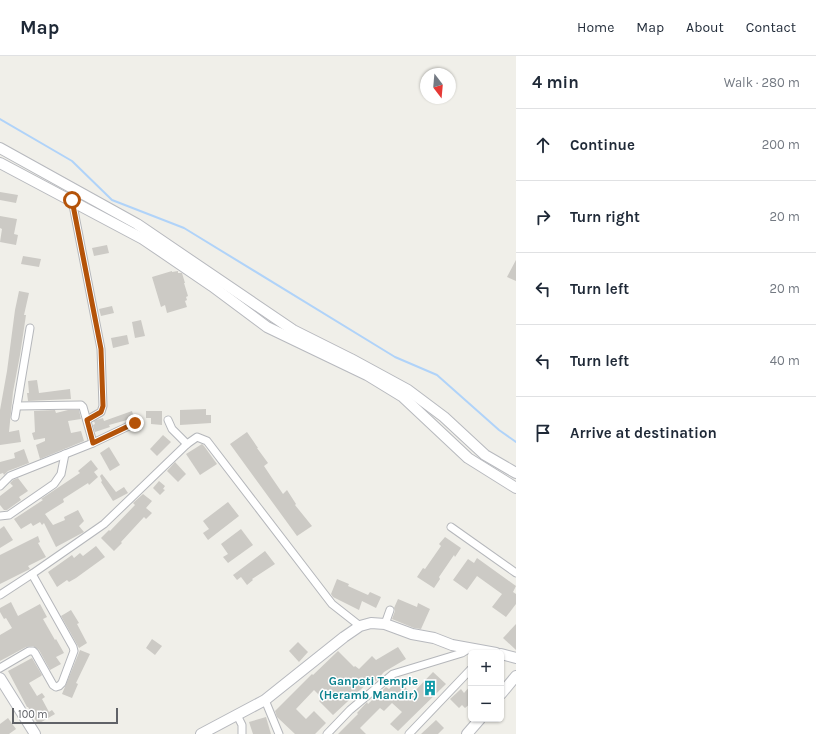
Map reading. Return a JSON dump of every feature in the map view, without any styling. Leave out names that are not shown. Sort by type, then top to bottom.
[{"type":"main road","points":[[0,148],[137,224],[294,330],[408,390],[444,417],[485,455],[516,473]]},
{"type":"main road","points":[[0,162],[143,239],[212,286],[267,327],[367,375],[403,397],[468,458],[516,488]]},
{"type":"main road","points":[[201,734],[265,700],[360,626],[371,623],[385,624],[412,634],[434,638],[452,645],[480,650]]},
{"type":"main road","points":[[504,655],[516,658]]},
{"type":"main road","points":[[504,690],[516,676]]},
{"type":"main road","points":[[0,678],[35,734]]},
{"type":"main road","points":[[467,734],[477,722]]},
{"type":"street","points":[[72,200],[101,349],[103,406],[101,412],[87,420]]},
{"type":"street","points":[[15,417],[30,328]]},
{"type":"street","points":[[17,406],[78,405],[83,408],[93,443]]},
{"type":"street","points":[[168,420],[172,429],[187,444]]},
{"type":"street","points":[[0,486],[10,476],[93,443],[135,423]]},
{"type":"street","points":[[0,595],[104,524],[187,444],[197,438],[207,441],[332,604],[360,626]]},
{"type":"street","points":[[0,516],[9,516],[54,484],[61,474],[65,454]]},
{"type":"street","points":[[451,527],[516,573]]},
{"type":"street","points":[[0,668],[29,651],[33,651],[53,685],[56,687],[62,683],[74,651],[32,574]]},
{"type":"street","points":[[385,624],[390,610]]},
{"type":"street","points":[[327,734],[350,710],[392,674],[462,653],[470,648]]},
{"type":"street","points":[[409,734],[468,672]]},
{"type":"street","points":[[265,700],[279,734]]},
{"type":"street","points":[[237,715],[242,725],[242,734]]},
{"type":"building","points":[[0,192],[18,195],[16,203],[0,200]]},
{"type":"building","points":[[0,216],[17,219],[14,234],[18,235],[16,245],[0,242],[2,229],[0,228]]},
{"type":"building","points":[[107,245],[109,253],[94,256],[92,248]]},
{"type":"building","points":[[23,256],[41,259],[39,267],[21,264]]},
{"type":"building","points":[[516,260],[516,281],[507,277]]},
{"type":"building","points":[[172,271],[178,271],[178,273],[182,273],[185,283],[188,296],[186,297],[187,300],[185,301],[187,307],[167,313],[165,305],[161,307],[152,277]]},
{"type":"building","points":[[19,291],[29,293],[24,315],[26,315],[13,392],[9,432],[19,430],[21,442],[0,445],[0,410]]},
{"type":"building","points":[[112,306],[114,313],[101,316],[99,309]]},
{"type":"building","points":[[141,320],[145,336],[135,338],[132,322]]},
{"type":"building","points":[[127,335],[129,344],[113,348],[111,338]]},
{"type":"building","points":[[37,380],[39,393],[70,389],[71,399],[28,401],[28,381]]},
{"type":"building","points":[[206,409],[206,415],[211,415],[211,423],[180,425],[180,410]]},
{"type":"building","points":[[55,410],[56,413],[68,410],[79,410],[81,419],[68,421],[71,433],[81,431],[84,441],[40,459],[36,445],[45,441],[45,438],[34,440],[32,433],[35,432],[34,411]]},
{"type":"building","points":[[132,411],[134,418],[109,425],[110,427],[95,432],[93,425],[95,424],[94,421],[103,418],[104,421]]},
{"type":"building","points":[[146,411],[162,411],[162,425],[151,424],[151,418],[146,418]]},
{"type":"building","points":[[247,432],[268,463],[264,466],[283,494],[287,490],[296,504],[295,505],[312,526],[297,536],[230,444]]},
{"type":"building","points":[[163,435],[171,442],[157,456],[150,449]]},
{"type":"building","points":[[202,444],[217,464],[200,475],[186,454]]},
{"type":"building","points":[[109,447],[120,465],[110,471],[100,453]]},
{"type":"building","points":[[24,449],[29,463],[8,471],[4,475],[3,473],[0,474],[0,462],[15,458],[14,453]]},
{"type":"building","points":[[91,460],[98,469],[94,472],[98,477],[89,485],[88,483],[63,499],[64,502],[45,514],[53,525],[65,520],[64,517],[78,510],[84,521],[79,526],[84,532],[56,547],[44,523],[42,525],[40,522],[33,526],[31,523],[21,529],[14,519],[80,473],[78,471]]},
{"type":"building","points":[[175,462],[186,474],[178,482],[167,471]]},
{"type":"building","points":[[102,474],[116,492],[124,487],[128,493],[113,501],[101,482],[100,476]]},
{"type":"building","points":[[18,478],[28,491],[19,497],[21,500],[7,510],[4,510],[0,505],[0,496],[13,486],[10,483],[13,480]]},
{"type":"building","points":[[159,481],[165,486],[163,489],[165,490],[160,495],[153,488]]},
{"type":"building","points":[[143,494],[152,501],[146,508],[152,513],[146,519],[144,517],[114,551],[101,538],[109,530],[110,531],[135,505],[133,503]]},
{"type":"building","points":[[228,502],[239,516],[208,540],[203,533],[209,529],[203,521]]},
{"type":"building","points":[[4,526],[13,540],[0,548],[0,529]]},
{"type":"building","points":[[241,529],[253,545],[228,563],[223,557],[228,554],[221,544]]},
{"type":"building","points":[[38,536],[40,542],[38,543],[46,557],[28,566],[30,569],[0,584],[0,555]]},
{"type":"building","points":[[445,537],[461,548],[455,557],[454,555],[439,577],[440,579],[434,588],[417,577],[423,568],[425,569],[441,546],[439,544]]},
{"type":"building","points":[[96,546],[105,557],[76,578],[69,582],[67,580],[57,587],[48,572],[72,555],[74,558],[80,553],[83,556]]},
{"type":"building","points":[[265,551],[275,564],[252,579],[253,580],[247,585],[241,577],[237,580],[233,575]]},
{"type":"building","points":[[477,558],[516,586],[513,592],[516,594],[516,604],[506,617],[492,607],[502,594],[477,576],[467,590],[453,580],[468,559],[474,563]]},
{"type":"building","points":[[337,579],[368,595],[370,592],[381,597],[376,608],[362,601],[359,610],[333,597],[331,594]]},
{"type":"building","points":[[398,599],[417,607],[418,603],[430,609],[421,629],[414,628],[392,619],[395,611],[394,608]]},
{"type":"building","points":[[11,602],[18,616],[40,604],[47,617],[43,619],[64,653],[56,657],[61,664],[50,670],[39,650],[33,646],[26,647],[0,661],[0,635],[12,628],[6,618],[4,619],[0,612],[0,608]]},
{"type":"building","points":[[71,610],[79,623],[77,624],[87,643],[79,648],[61,616]]},
{"type":"building","points":[[516,624],[516,650],[503,638]]},
{"type":"building","points":[[152,639],[162,646],[155,655],[146,648]]},
{"type":"building","points":[[298,642],[308,652],[299,662],[289,651]]},
{"type":"building","points":[[398,647],[406,659],[384,672],[376,681],[373,678],[333,715],[319,701],[322,698],[314,690],[296,709],[306,719],[314,711],[326,723],[315,734],[295,734],[277,717],[275,711],[312,674],[313,675],[338,651],[354,667],[355,666],[359,669],[372,656],[376,660]]},
{"type":"building","points":[[80,650],[90,654],[76,683],[78,684],[72,698],[62,694]]},
{"type":"building","points":[[32,658],[42,675],[29,683],[37,696],[42,693],[45,697],[42,699],[49,712],[52,710],[55,714],[38,724],[8,671]]},
{"type":"building","points":[[433,672],[446,684],[398,731],[390,724],[402,712],[392,703],[384,711],[380,708],[360,728],[366,734],[338,734],[358,714],[357,713],[367,702],[368,704],[386,687],[389,689],[398,680],[412,694]]},
{"type":"building","points":[[468,688],[468,706],[465,708],[462,705],[459,708],[450,699],[461,689],[464,693]]},
{"type":"building","points":[[266,717],[271,734],[253,734],[249,722]]},
{"type":"building","points":[[8,718],[16,729],[9,734],[0,734],[0,724]]},
{"type":"building","points":[[436,720],[444,728],[438,734],[421,734]]},
{"type":"waterway","points":[[0,119],[72,161],[112,200],[184,228],[395,357],[437,375],[499,430],[516,442]]},
{"type":"place","name":"Ganpati Temple (Heramb Mandir)","points":[[430,688]]},
{"type":"route","points":[[72,200],[101,349],[103,406],[101,412],[87,420],[93,443],[135,423]]}]
